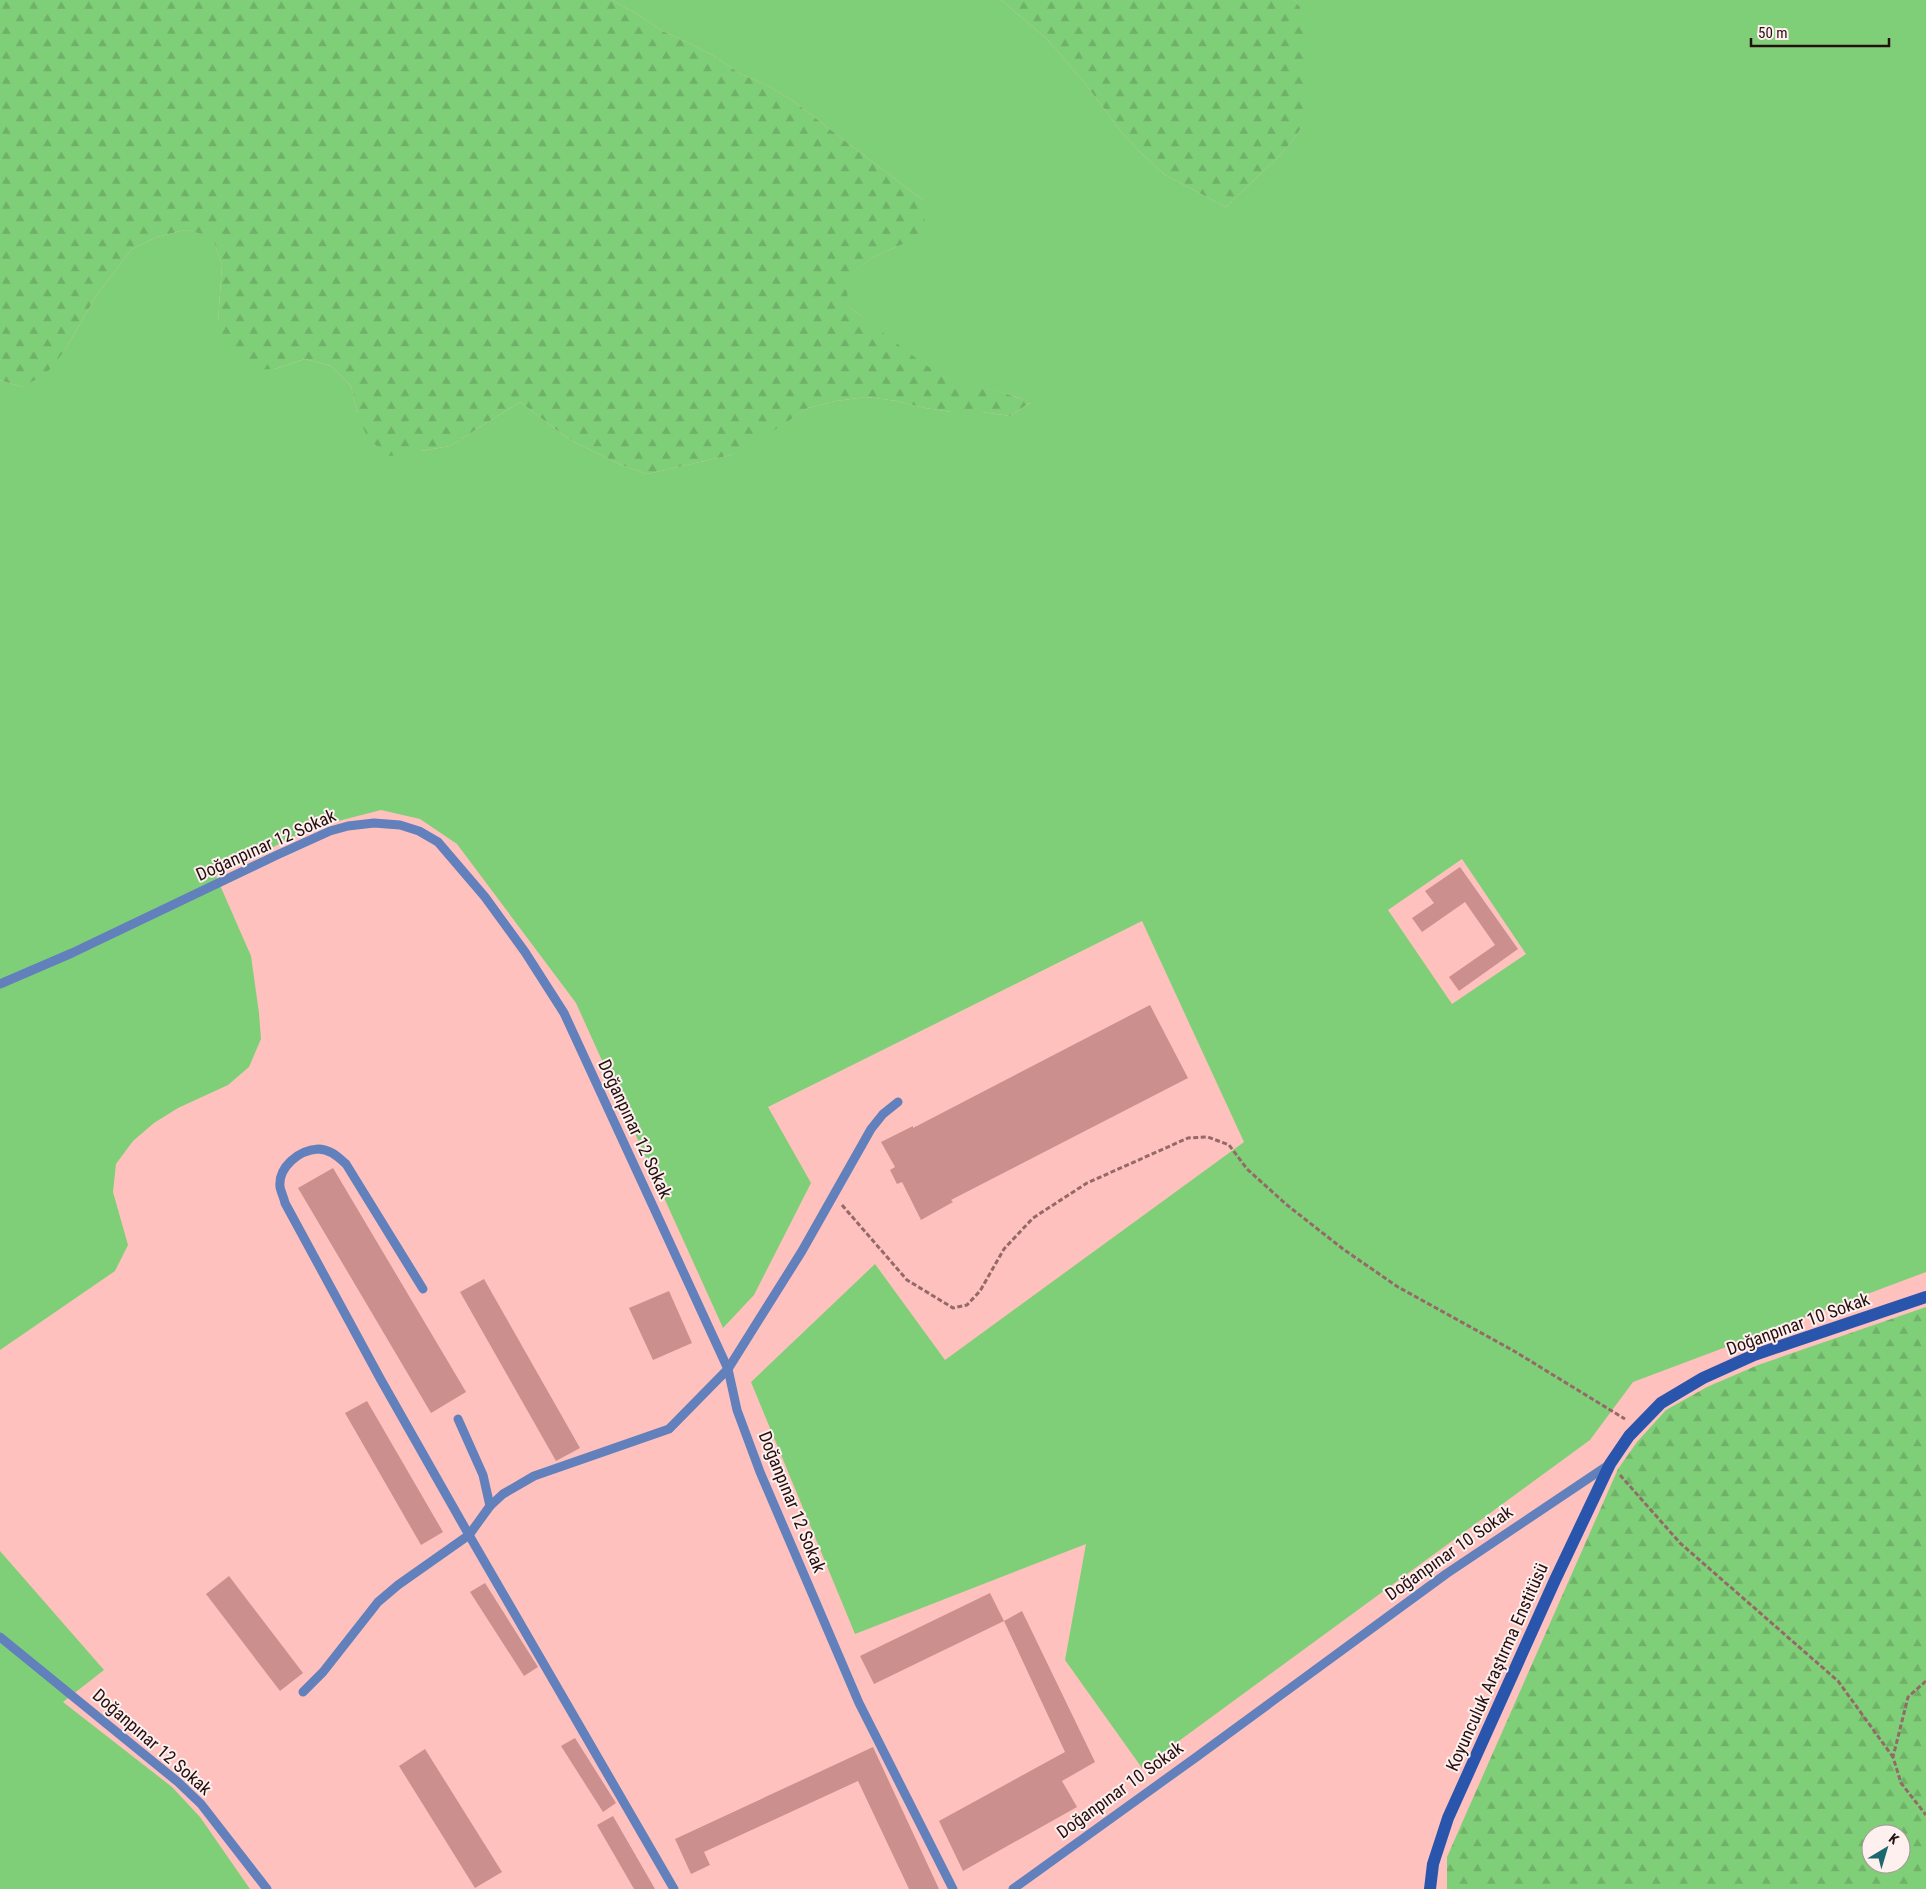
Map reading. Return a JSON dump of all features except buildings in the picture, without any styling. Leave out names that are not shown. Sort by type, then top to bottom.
[{"type":"street","name":"Doğanpınar 10 Sokak","points":[[1610,1464],[1637,1426],[1660,1403],[1703,1378],[1754,1356],[1926,1297]]},
{"type":"street","name":"Koyunculuk Araştırma Enstitüsü","points":[[1430,1889],[1433,1864],[1448,1818],[1555,1580],[1610,1464]]},
{"type":"lane","name":"Doğanpınar 12 Sokak","points":[[0,984],[72,953],[330,831],[348,826],[374,823],[400,825],[418,831],[438,842],[485,897],[525,952],[564,1013],[728,1369],[737,1410],[760,1472],[855,1694],[953,1889]]},
{"type":"lane","points":[[303,1692],[323,1672],[378,1602],[398,1585],[469,1535],[490,1506],[502,1494],[534,1476],[669,1429],[728,1369],[802,1251],[871,1129],[883,1114],[898,1102]]},
{"type":"lane","points":[[423,1290],[346,1164],[328,1151],[318,1149],[291,1160],[284,1169],[280,1186],[285,1202],[386,1388],[469,1535],[674,1889]]},
{"type":"lane","points":[[458,1419],[483,1475],[490,1506]]},
{"type":"lane","name":"Doğanpınar 10 Sokak","points":[[1013,1889],[1196,1758],[1446,1574],[1610,1464]]},
{"type":"lane","name":"Doğanpınar 12 Sokak","points":[[0,1636],[178,1782],[201,1804],[267,1889]]},
{"type":"path","points":[[834,1195],[907,1280],[953,1308],[967,1305],[980,1291],[1004,1249],[1033,1218],[1087,1183],[1188,1138],[1208,1137],[1229,1145],[1247,1169],[1287,1205],[1342,1249],[1398,1286],[1514,1351],[1637,1426]]},
{"type":"path","points":[[1610,1464],[1680,1543],[1838,1680],[1893,1757],[1901,1783],[1926,1815]]},
{"type":"path","points":[[1893,1757],[1908,1697],[1926,1680]]},
{"type":"green space","points":[[0,0],[612,0],[660,30],[714,56],[739,73],[767,85],[793,101],[924,201],[925,229],[901,245],[873,257],[848,276],[847,305],[921,362],[946,378],[1031,402],[1010,416],[982,412],[952,412],[866,397],[836,401],[808,408],[759,440],[731,455],[647,474],[619,464],[570,440],[520,402],[450,446],[390,456],[368,439],[357,413],[351,386],[331,366],[305,359],[275,369],[247,370],[226,350],[218,322],[222,265],[212,236],[185,230],[157,237],[132,249],[96,296],[65,350],[46,374],[22,387],[0,380]]},
{"type":"green space","points":[[612,0],[1001,0],[1048,40],[1087,86],[1122,133],[1142,154],[1165,175],[1226,207],[1286,149],[1302,127],[1300,7],[1294,0],[1926,0],[1926,1272],[1633,1382],[1590,1440],[1142,1768],[1065,1660],[1086,1544],[855,1634],[751,1382],[875,1264],[945,1360],[1244,1142],[1142,921],[768,1107],[811,1183],[754,1295],[723,1328],[576,1003],[457,844],[420,819],[381,810],[311,828],[216,876],[251,956],[261,1039],[249,1067],[228,1085],[178,1108],[154,1123],[133,1141],[116,1164],[113,1192],[128,1245],[115,1271],[0,1350],[0,380],[22,387],[65,350],[96,296],[132,249],[157,237],[185,230],[212,235],[222,265],[218,322],[275,369],[305,359],[331,366],[351,386],[357,413],[421,451],[450,446],[520,402],[570,440],[619,464],[647,474],[731,455],[808,408],[836,401],[866,397],[952,412],[982,412],[1010,416],[1030,403],[1010,395],[946,378],[908,354],[847,305],[847,276],[873,257],[901,245],[924,201],[793,101],[767,85],[739,73],[714,56],[660,30]],"holes":[[[1462,859],[1526,954],[1452,1004],[1388,910]]]},
{"type":"green space","points":[[1001,0],[1294,0],[1300,7],[1307,37],[1302,127],[1286,149],[1226,207],[1165,175],[1142,154],[1122,133],[1087,86],[1048,40]]},
{"type":"green space","points":[[1926,1307],[1926,1889],[1447,1889],[1447,1857],[1618,1469],[1637,1442],[1666,1410],[1707,1387],[1758,1365]]},
{"type":"green space","points":[[0,1551],[104,1670],[63,1702],[172,1787],[200,1817],[250,1889],[0,1889]]}]
